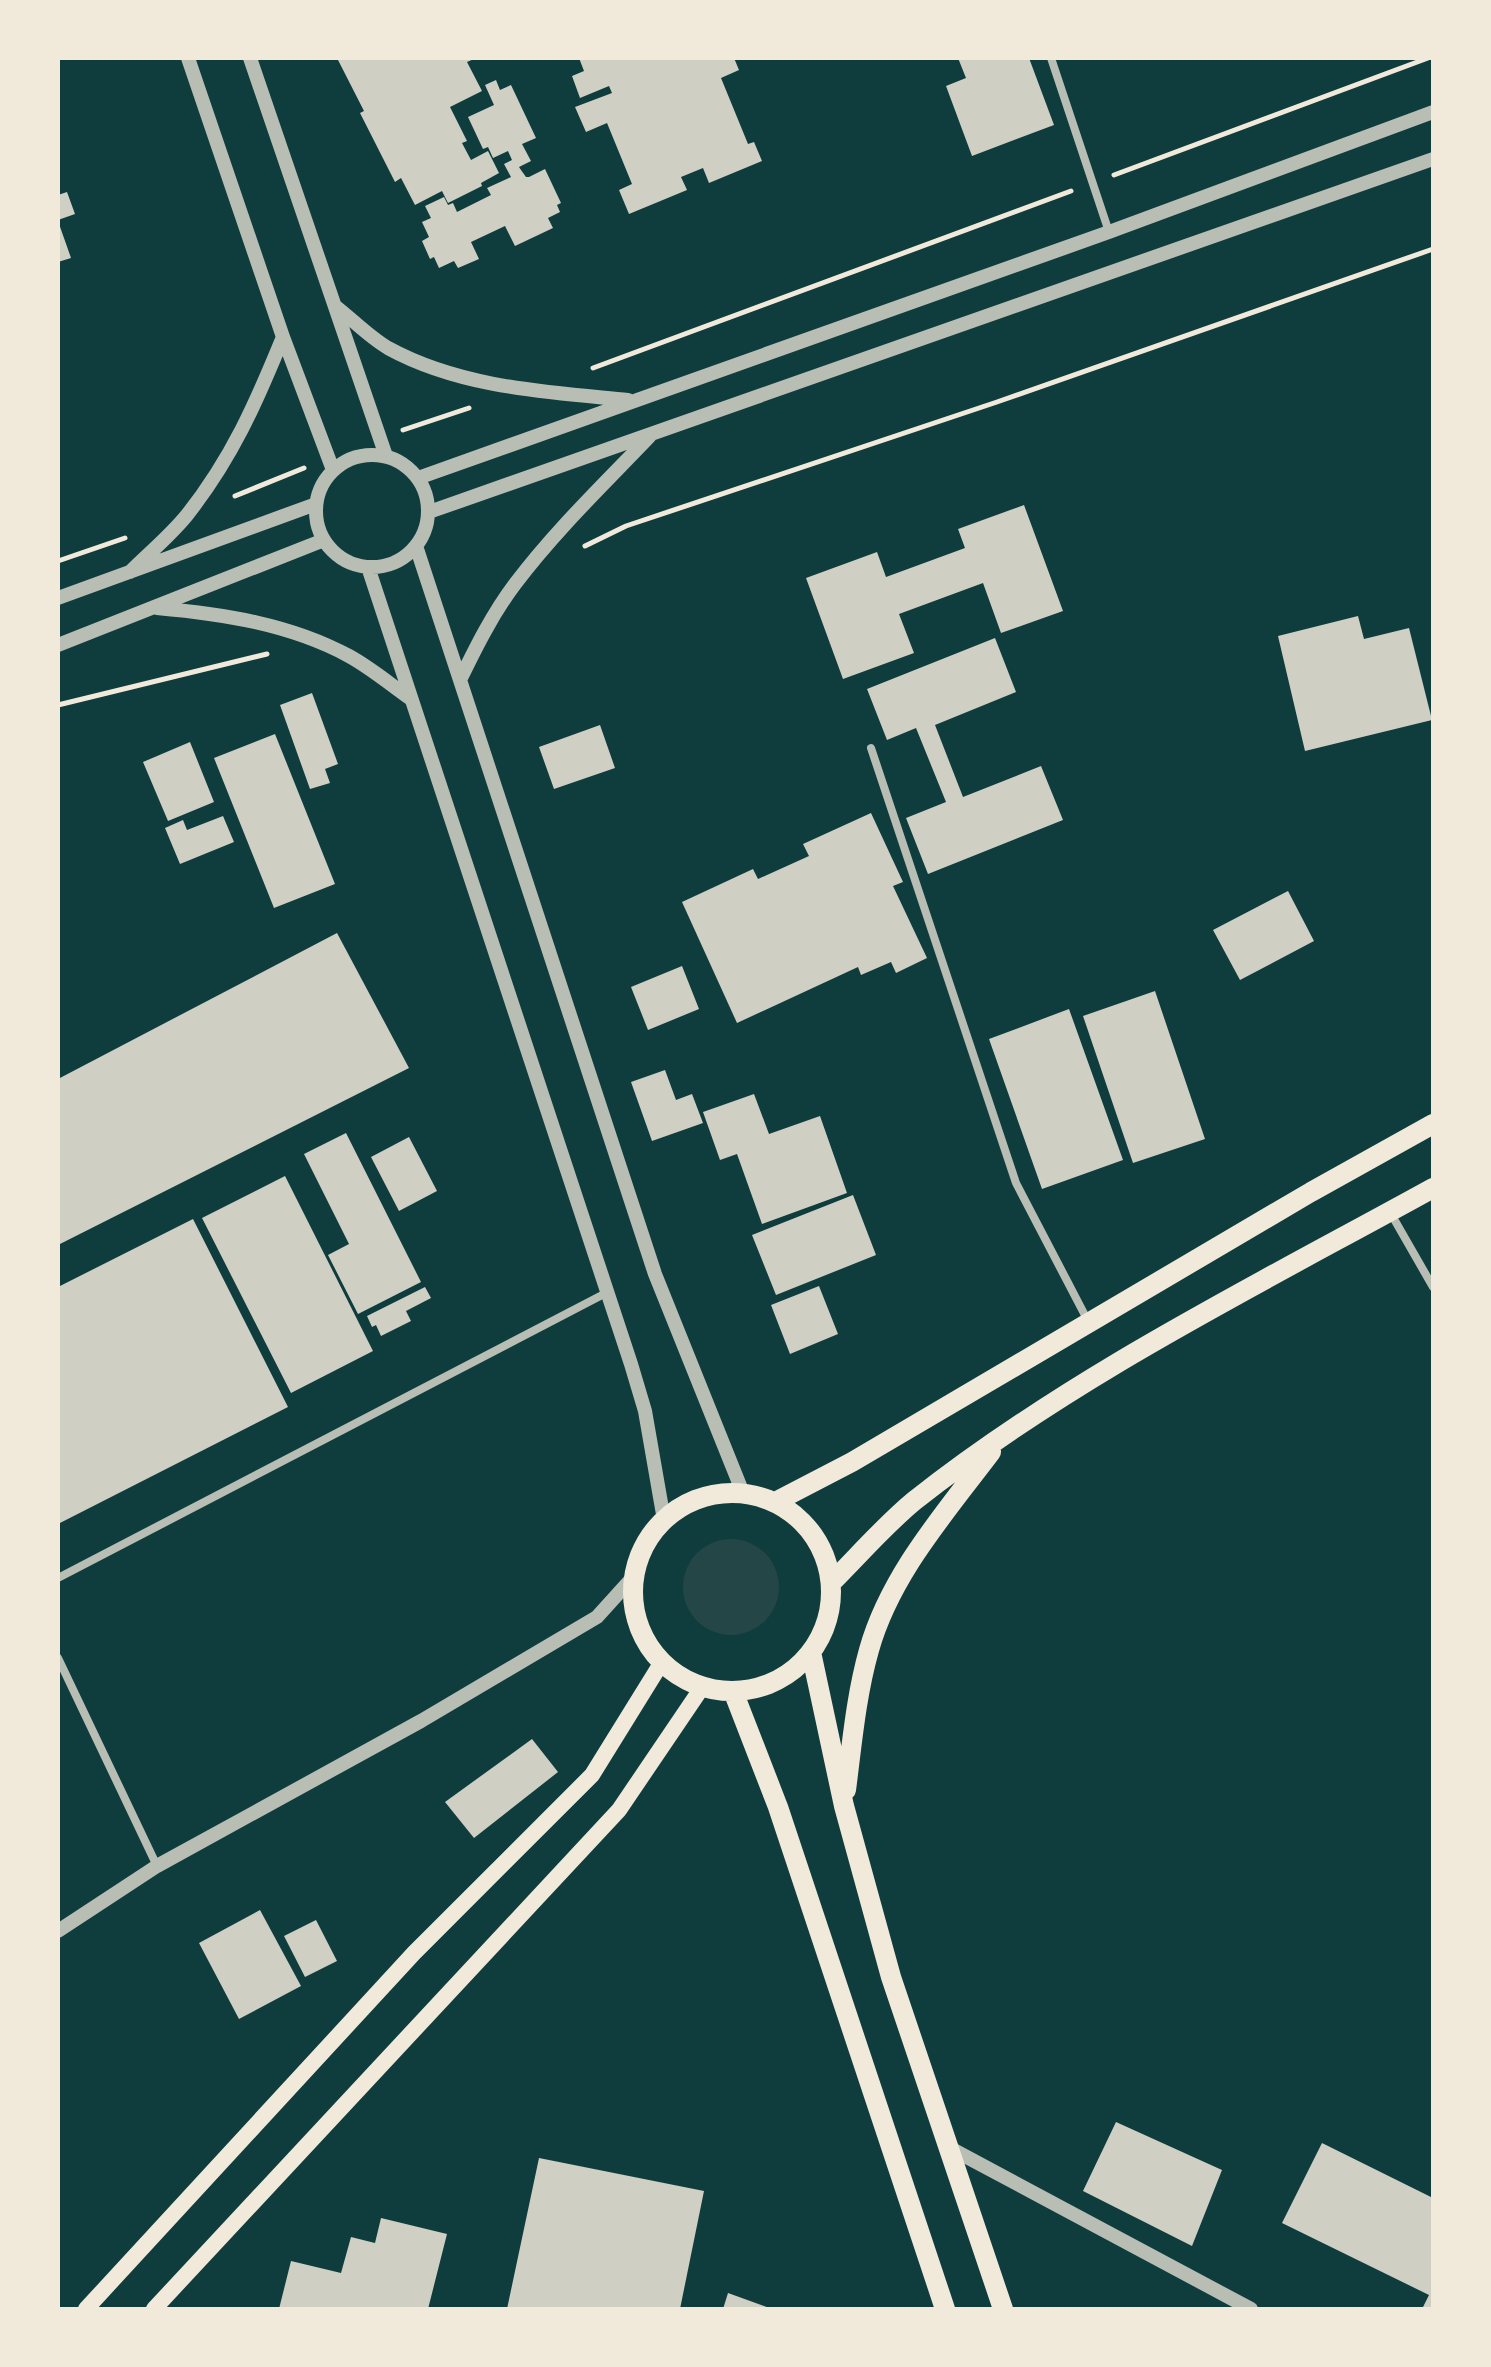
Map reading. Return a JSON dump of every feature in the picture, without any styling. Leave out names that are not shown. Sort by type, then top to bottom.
[{"type":"main road","points":[[775,1502],[852,1462],[1311,1192],[1433,1124]]},
{"type":"main road","points":[[832,1582],[911,1503],[1008,1430],[1131,1356],[1433,1188]]},
{"type":"main road","points":[[844,1806],[860,1694],[869,1650],[883,1612],[905,1569],[1008,1430]]},
{"type":"main road","points":[[743,1493],[775,1502],[803,1522],[823,1549],[832,1582],[831,1607],[824,1631],[811,1652],[789,1673],[762,1686],[733,1691],[703,1686],[681,1677],[662,1662],[638,1622],[633,1599],[635,1575],[645,1545],[664,1520],[688,1503],[715,1494],[743,1493]]},
{"type":"main road","points":[[811,1652],[844,1806],[891,1977],[1003,2309]]},
{"type":"main road","points":[[86,2309],[414,1953],[592,1775],[662,1662]]},
{"type":"main road","points":[[154,2309],[619,1810],[703,1686]]},
{"type":"main road","points":[[733,1691],[783,1820],[945,2309]]},
{"type":"street","points":[[188,58],[283,337],[331,463],[316,504],[317,523],[324,540],[335,554],[351,563],[368,567],[386,566],[403,558],[416,546],[425,530],[429,512],[418,478],[404,464],[386,456],[368,454],[331,463]]},
{"type":"street","points":[[250,58],[386,456]]},
{"type":"street","points":[[1051,58],[1109,232]]},
{"type":"street","points":[[418,478],[1109,232],[1433,112]]},
{"type":"street","points":[[429,512],[1433,159]]},
{"type":"street","points":[[335,305],[387,347],[449,373],[524,390],[633,400]]},
{"type":"street","points":[[130,572],[184,518],[222,467],[251,416],[283,337]]},
{"type":"street","points":[[460,680],[479,641],[514,586],[571,518],[652,434]]},
{"type":"street","points":[[58,598],[316,504]]},
{"type":"street","points":[[58,645],[324,540]]},
{"type":"street","points":[[416,546],[655,1274],[743,1493]]},
{"type":"street","points":[[368,567],[645,1411],[664,1520]]},
{"type":"street","points":[[152,608],[202,612],[302,634],[351,657],[411,699]]},
{"type":"street","points":[[871,748],[1016,1183],[1089,1323]]},
{"type":"street","points":[[1390,1212],[1433,1287]]},
{"type":"street","points":[[58,1578],[606,1293]]},
{"type":"street","points":[[58,1931],[157,1866],[421,1721],[597,1617],[635,1575]]},
{"type":"street","points":[[58,1658],[157,1866]]},
{"type":"street","points":[[948,2147],[1251,2309]]},
{"type":"path","points":[[582,372],[1428,58]]},
{"type":"path","points":[[574,551],[626,526],[997,402],[1433,249]]},
{"type":"path","points":[[380,437],[524,390]]},
{"type":"path","points":[[184,518],[331,463]]},
{"type":"path","points":[[58,561],[128,537]]},
{"type":"path","points":[[58,705],[319,642]]},
{"type":"shaded area","points":[[731,1539],[749,1543],[765,1553],[775,1569],[779,1587],[775,1605],[765,1621],[749,1631],[731,1635],[713,1631],[697,1621],[687,1605],[683,1587],[687,1569],[697,1553],[713,1543]]},
{"type":"building","points":[[337,58],[476,58],[467,62],[482,91],[450,107],[467,141],[462,143],[471,160],[488,151],[499,173],[481,183],[482,186],[448,203],[442,191],[415,205],[401,178],[395,182],[360,113],[364,111]]},
{"type":"building","points":[[579,58],[734,58],[739,70],[721,78],[748,144],[754,142],[762,161],[709,183],[703,168],[681,177],[687,190],[629,214],[619,190],[632,184],[607,123],[586,132],[575,107],[612,93],[609,86],[580,98],[572,76],[584,71]]},
{"type":"building","points":[[958,58],[1029,58],[1054,125],[972,156],[946,86],[966,78]]},
{"type":"building","points":[[496,80],[500,90],[511,85],[536,138],[522,144],[531,161],[519,167],[526,177],[545,169],[561,203],[557,205],[560,212],[548,218],[553,228],[515,246],[505,226],[471,242],[479,259],[458,268],[454,261],[439,268],[434,257],[430,259],[422,241],[429,237],[422,222],[431,218],[425,206],[444,197],[448,205],[453,203],[457,212],[491,195],[487,188],[511,177],[504,164],[512,160],[508,151],[493,158],[488,147],[483,149],[468,117],[494,105],[485,85]]},
{"type":"building","points":[[67,192],[75,214],[58,220],[58,195]]},
{"type":"building","points":[[58,221],[71,258],[58,262]]},
{"type":"building","points":[[1024,505],[1063,611],[1001,633],[983,583],[899,614],[914,653],[843,679],[806,578],[877,552],[886,577],[965,548],[958,529]]},
{"type":"building","points":[[1358,616],[1364,639],[1409,628],[1432,720],[1305,751],[1278,636]]},
{"type":"building","points":[[995,638],[1016,692],[935,725],[963,797],[1041,766],[1063,820],[928,874],[906,818],[946,802],[916,728],[887,740],[867,689]]},
{"type":"building","points":[[312,693],[338,764],[325,769],[330,783],[310,789],[280,705]]},
{"type":"building","points":[[600,725],[615,768],[554,789],[539,747]]},
{"type":"building","points":[[275,734],[335,884],[274,908],[214,758]]},
{"type":"building","points":[[190,742],[214,802],[168,821],[143,762]]},
{"type":"building","points":[[871,813],[903,882],[893,886],[927,958],[896,973],[891,962],[861,975],[858,967],[737,1023],[682,902],[753,869],[758,879],[809,856],[803,844]]},
{"type":"building","points":[[223,816],[234,842],[180,864],[165,828],[183,820],[187,830]]},
{"type":"building","points":[[1288,891],[1314,941],[1240,980],[1213,930]]},
{"type":"building","points":[[337,933],[409,1068],[58,1245],[58,1079]]},
{"type":"building","points":[[682,966],[699,1009],[648,1030],[631,987]]},
{"type":"building","points":[[1155,991],[1205,1139],[1133,1163],[1083,1016]]},
{"type":"building","points":[[1069,1009],[1123,1160],[1042,1189],[989,1039]]},
{"type":"building","points":[[665,1070],[676,1100],[692,1094],[703,1123],[652,1141],[631,1082]]},
{"type":"building","points":[[754,1094],[769,1134],[820,1116],[847,1193],[762,1224],[737,1154],[720,1160],[703,1112]]},
{"type":"building","points":[[346,1133],[421,1282],[358,1314],[328,1255],[349,1244],[304,1154]]},
{"type":"building","points":[[409,1137],[437,1191],[399,1211],[371,1157]]},
{"type":"building","points":[[285,1176],[373,1351],[291,1393],[202,1218]]},
{"type":"building","points":[[853,1195],[876,1255],[776,1295],[752,1235]]},
{"type":"building","points":[[193,1219],[288,1407],[58,1524],[58,1287]]},
{"type":"building","points":[[819,1286],[838,1334],[790,1354],[771,1305]]},
{"type":"building","points":[[425,1287],[431,1298],[406,1311],[411,1321],[381,1336],[376,1325],[372,1327],[367,1316]]},
{"type":"building","points":[[532,1739],[558,1772],[474,1838],[445,1802]]},
{"type":"building","points":[[260,1910],[301,1986],[239,2019],[199,1943]]},
{"type":"building","points":[[316,1920],[337,1961],[305,1977],[284,1936]]},
{"type":"building","points":[[1116,2122],[1222,2170],[1192,2246],[1083,2191]]},
{"type":"building","points":[[1322,2143],[1433,2198],[1433,2309],[1422,2309],[1429,2295],[1282,2223]]},
{"type":"building","points":[[539,2158],[704,2191],[680,2309],[507,2309]]},
{"type":"building","points":[[381,2218],[447,2234],[428,2309],[279,2309],[291,2261],[341,2273],[351,2237],[375,2243]]},
{"type":"building","points":[[728,2293],[772,2309],[723,2309]]}]
